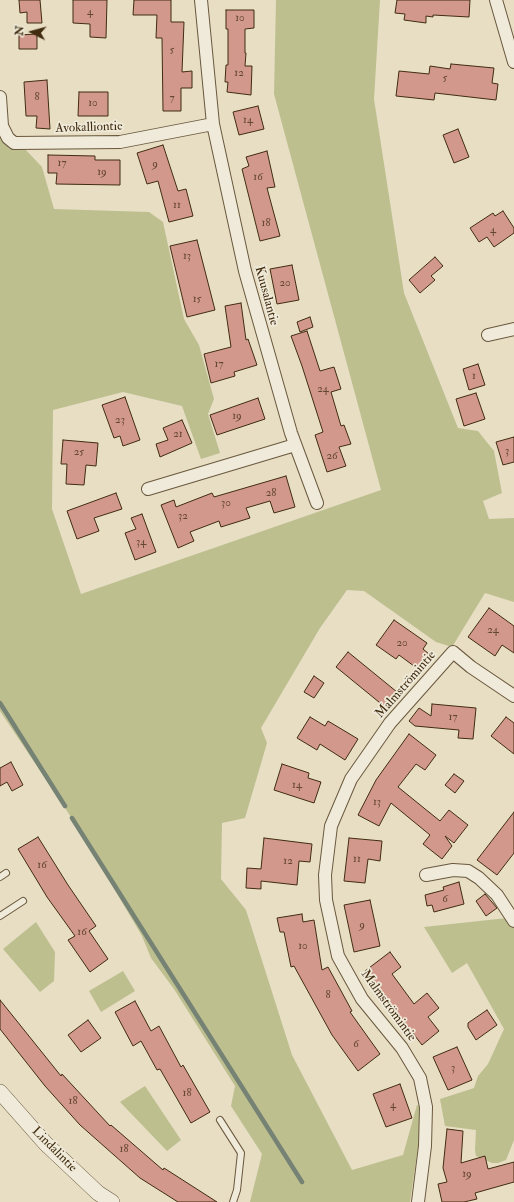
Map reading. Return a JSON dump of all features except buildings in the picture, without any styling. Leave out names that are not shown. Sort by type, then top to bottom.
[{"type":"street","name":"Kuusalantie","points":[[201,0],[213,124],[245,271],[295,445],[316,503]]},
{"type":"street","points":[[496,0],[514,62]]},
{"type":"street","name":"Avokalliontie","points":[[0,98],[2,126],[8,138],[14,143],[120,142],[213,124]]},
{"type":"street","points":[[488,335],[514,329]]},
{"type":"street","points":[[148,489],[295,445]]},
{"type":"street","name":"Malmströmintie","points":[[418,1202],[425,1146],[426,1107],[420,1078],[402,1048],[362,999],[338,956],[326,900],[324,875],[331,826],[351,779],[390,723],[438,666],[453,652],[471,667],[514,696]]},
{"type":"street","points":[[426,875],[461,870],[468,871],[479,878],[497,895],[514,921]]},
{"type":"street","name":"Lindalintie","points":[[0,1092],[46,1144],[98,1193],[112,1202]]},
{"type":"lane","points":[[0,916],[23,901]]},
{"type":"lane","points":[[220,1120],[241,1153],[237,1190],[233,1202]]},
{"type":"green space","points":[[276,0],[380,0],[374,99],[404,293],[458,428],[478,431],[494,451],[502,493],[483,501],[489,519],[514,518],[514,602],[485,593],[452,647],[436,642],[364,591],[347,590],[320,628],[261,728],[267,743],[245,818],[222,823],[221,879],[246,910],[292,1055],[352,1170],[403,1155],[417,1105],[421,1106],[421,1127],[410,1202],[250,1202],[262,1154],[231,1106],[235,1086],[174,989],[151,958],[142,936],[77,826],[0,711],[0,135],[9,149],[25,149],[42,167],[54,209],[149,212],[163,222],[184,319],[199,345],[214,399],[208,414],[220,453],[201,459],[182,406],[123,392],[53,410],[52,509],[81,594],[381,490],[274,94]]},
{"type":"green space","points":[[507,918],[514,922],[514,1140],[506,1160],[498,1163],[492,1163],[476,1156],[476,1130],[445,1126],[440,1099],[474,1088],[478,1076],[488,1064],[504,1029],[467,963],[452,973],[424,927]]},
{"type":"green space","points":[[36,922],[55,952],[54,981],[40,992],[3,949]]},
{"type":"green space","points":[[123,971],[135,991],[101,1012],[89,991]]},
{"type":"green space","points":[[145,1086],[181,1140],[167,1151],[120,1102]]},
{"type":"waterway","points":[[0,703],[65,806]]},
{"type":"waterway","points":[[72,818],[302,1182]]}]
